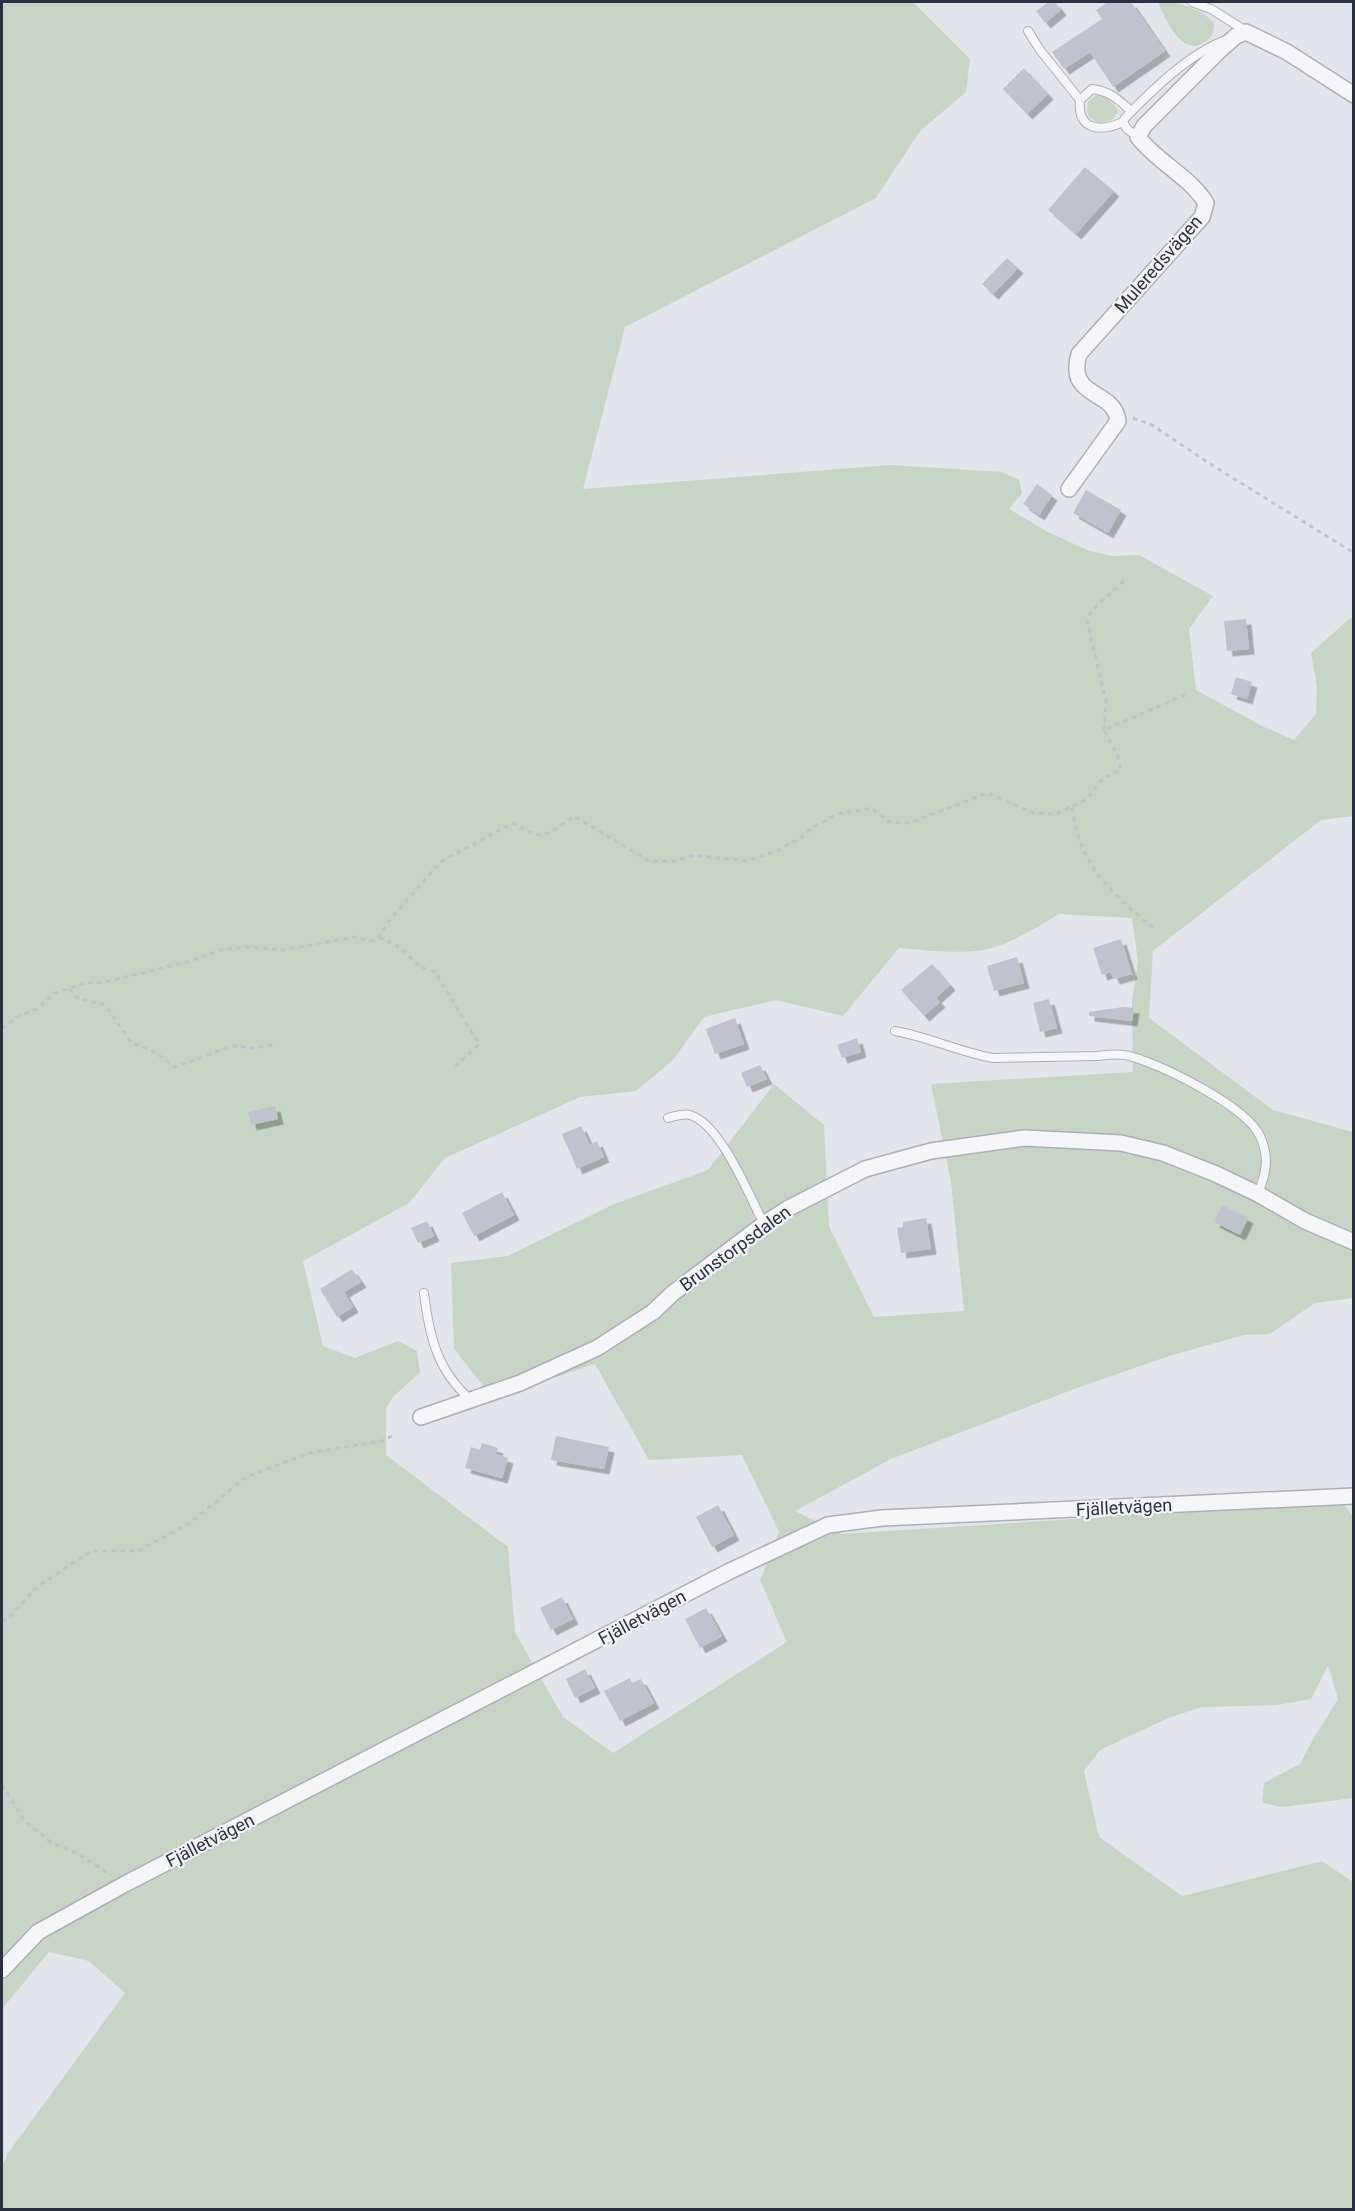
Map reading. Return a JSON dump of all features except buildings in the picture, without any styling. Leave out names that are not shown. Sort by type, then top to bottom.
[{"type":"street","points":[[1138,137],[1144,126],[1241,34],[1287,52],[1353,95]]},
{"type":"street","name":"Muleredsvägen","points":[[1117,412],[1111,405],[1086,389],[1078,379],[1076,367],[1079,354],[1202,217],[1206,203],[1198,191],[1147,148],[1138,137]]},
{"type":"street","points":[[1069,489],[1118,421],[1117,412]]},
{"type":"street","name":"Brunstorpsdalen","points":[[421,1418],[519,1383],[597,1348],[652,1312],[673,1293],[787,1209],[865,1169],[931,1151],[1024,1138],[1121,1143],[1163,1152],[1258,1194],[1305,1221],[1353,1242]]},
{"type":"street","name":"Fjälletvägen","points":[[2,1970],[38,1932],[125,1884],[728,1572],[828,1525],[882,1518],[1353,1496]]},
{"type":"lane","points":[[1028,31],[1040,50],[1080,100],[1080,114],[1091,126],[1107,129],[1124,122],[1131,111],[1204,50],[1241,34],[1211,9],[1192,2]]},
{"type":"lane","points":[[1080,100],[1092,89],[1103,90],[1114,96],[1131,111]]},
{"type":"lane","points":[[1124,122],[1128,129],[1138,137]]},
{"type":"lane","points":[[895,1031],[920,1035],[977,1055],[993,1058],[1097,1056],[1114,1053],[1131,1056],[1155,1066],[1206,1091],[1251,1123],[1259,1135],[1266,1154],[1267,1169],[1258,1194]]},
{"type":"lane","points":[[668,1118],[689,1114],[706,1122],[717,1135],[764,1224]]},
{"type":"lane","points":[[424,1293],[429,1332],[448,1377],[471,1400]]},
{"type":"path","points":[[1117,412],[1152,425],[1353,553]]},
{"type":"path","points":[[2,1028],[21,1015],[38,1009],[55,993],[85,983],[105,982],[191,961],[223,949],[249,947],[283,950],[354,937],[371,941],[379,937],[389,921],[440,862],[513,824],[530,835],[548,834],[574,816],[649,861],[673,861],[694,855],[748,861],[776,851],[799,839],[812,828],[837,814],[871,808],[890,822],[909,823],[988,793],[1033,813],[1056,814],[1072,808],[1087,799],[1101,780],[1121,770],[1118,756],[1104,729],[1107,702],[1087,620],[1092,610],[1124,581]]},
{"type":"path","points":[[1104,729],[1185,695]]},
{"type":"path","points":[[1072,808],[1078,836],[1087,856],[1104,882],[1137,915],[1156,930]]},
{"type":"path","points":[[379,937],[400,947],[420,967],[435,972],[479,1044],[453,1069]]},
{"type":"path","points":[[69,988],[77,999],[105,1005],[131,1042],[156,1053],[174,1067],[232,1046],[255,1048],[275,1044]]},
{"type":"path","points":[[2,1621],[8,1618],[37,1587],[91,1551],[138,1551],[190,1523],[246,1477],[309,1453],[382,1441],[396,1434]]},
{"type":"path","points":[[2,1785],[24,1820],[49,1841],[80,1855],[125,1884]]},
{"type":"green space","points":[[2,2],[913,2],[970,59],[966,92],[920,131],[876,198],[625,327],[583,489],[891,465],[1002,472],[1019,480],[1022,493],[1009,509],[1046,531],[1087,550],[1111,556],[1139,555],[1213,596],[1189,629],[1196,690],[1262,726],[1294,740],[1316,714],[1317,687],[1311,653],[1350,618],[1353,619],[1353,816],[1321,820],[1153,951],[1149,1018],[1273,1110],[1353,1132],[1353,1298],[1315,1303],[1270,1334],[1244,1335],[1169,1356],[1077,1388],[891,1459],[795,1511],[842,1534],[1342,1502],[1354,1518],[1353,1798],[1283,1807],[1262,1803],[1264,1783],[1300,1764],[1338,1699],[1328,1665],[1311,1699],[1277,1705],[1202,1707],[1166,1719],[1100,1750],[1084,1771],[1099,1837],[1182,1896],[1322,1861],[1353,1882],[1353,2209],[2,2209],[2,2167],[8,2153],[125,1993],[89,1961],[49,1952],[2,2009]],"holes":[[[1059,914],[1132,918],[1138,962],[1132,1001],[1133,1072],[931,1084],[951,1182],[964,1311],[874,1317],[829,1226],[824,1125],[774,1084],[708,1170],[614,1204],[508,1256],[451,1263],[454,1349],[493,1398],[595,1364],[649,1460],[742,1455],[779,1532],[760,1580],[787,1642],[613,1753],[563,1717],[515,1632],[508,1547],[386,1455],[386,1408],[393,1397],[420,1372],[417,1351],[398,1341],[355,1358],[323,1346],[303,1261],[409,1203],[445,1158],[580,1097],[636,1091],[673,1060],[704,1017],[776,1000],[843,1016],[899,948],[955,952],[988,949],[1016,939]]]},
{"type":"green space","points":[[1158,2],[1181,4],[1203,14],[1214,24],[1211,36],[1198,45],[1190,45],[1183,41],[1170,27]]},
{"type":"green space","points":[[1096,95],[1107,98],[1115,106],[1118,112],[1112,120],[1098,123],[1089,117],[1088,102]]}]
